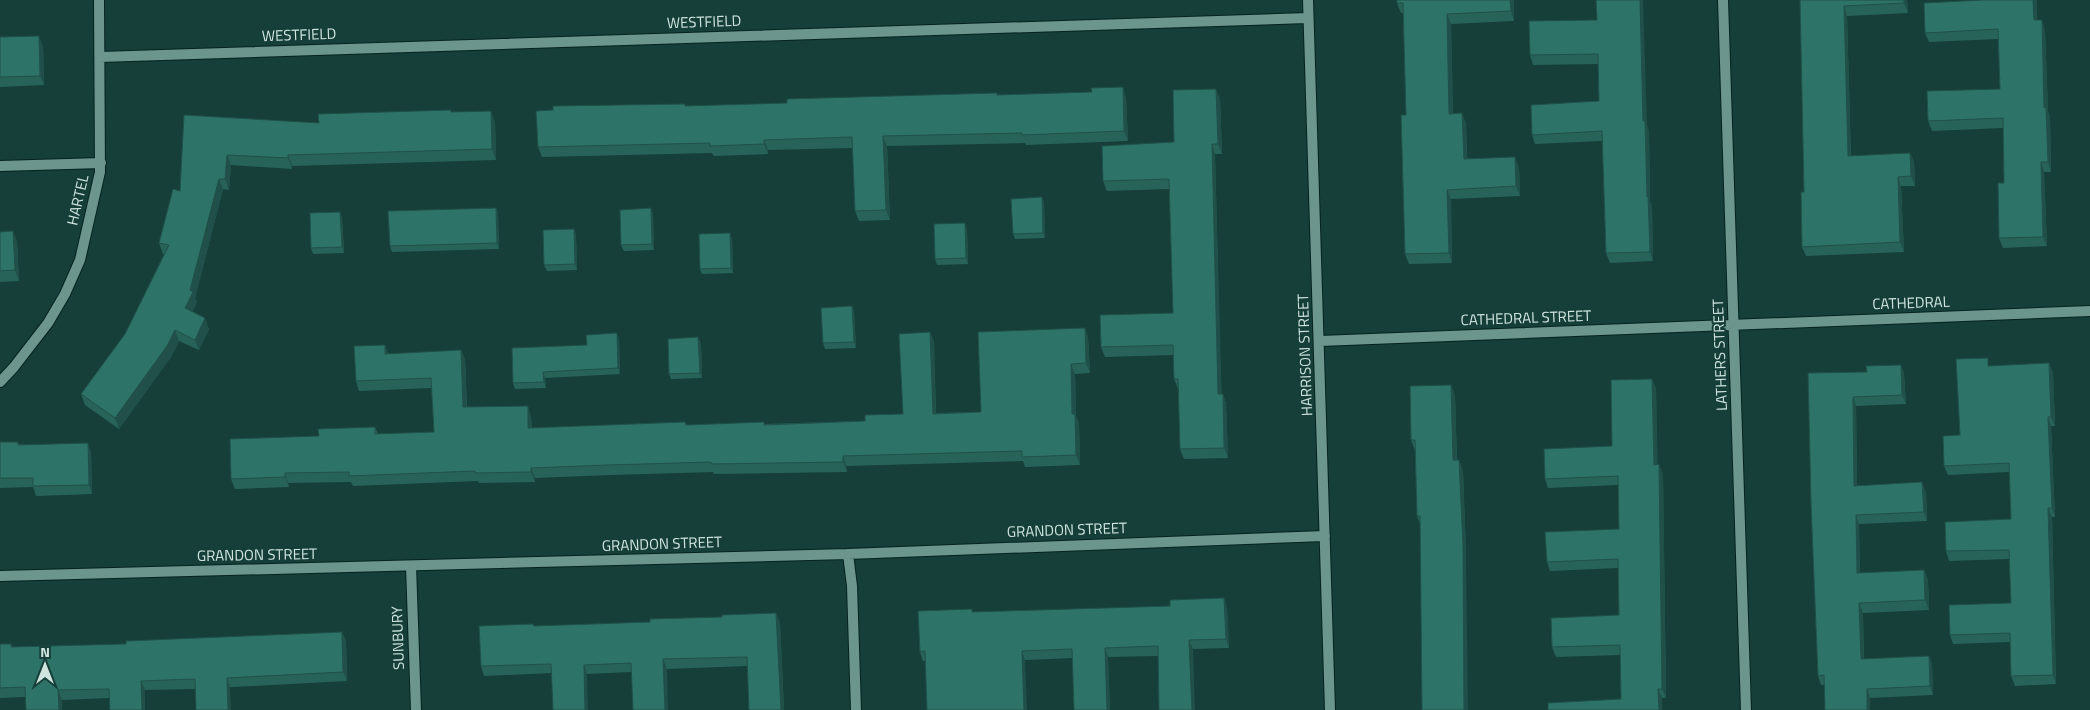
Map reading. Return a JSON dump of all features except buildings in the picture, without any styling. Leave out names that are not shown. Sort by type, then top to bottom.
[{"type":"street","name":"HARTEL","points":[[0,382],[48,323],[80,260],[100,172],[99,0]]},
{"type":"street","name":"HARRISON STREET","points":[[1308,0],[1330,710]]},
{"type":"street","name":"LATHERS STREET","points":[[1724,0],[1746,710]]},
{"type":"street","name":"WESTFIELD","points":[[100,57],[1308,18]]},
{"type":"street","points":[[0,166],[100,163]]},
{"type":"street","name":"CATHEDRAL","points":[[1734,324],[2090,311]]},
{"type":"street","name":"CATHEDRAL STREET","points":[[1320,340],[1734,324]]},
{"type":"street","name":"GRANDON STREET","points":[[0,576],[848,554],[1325,536]]},
{"type":"street","points":[[848,554],[852,586],[856,710]]},
{"type":"street","name":"SUNBURY","points":[[410,566],[416,710]]}]
